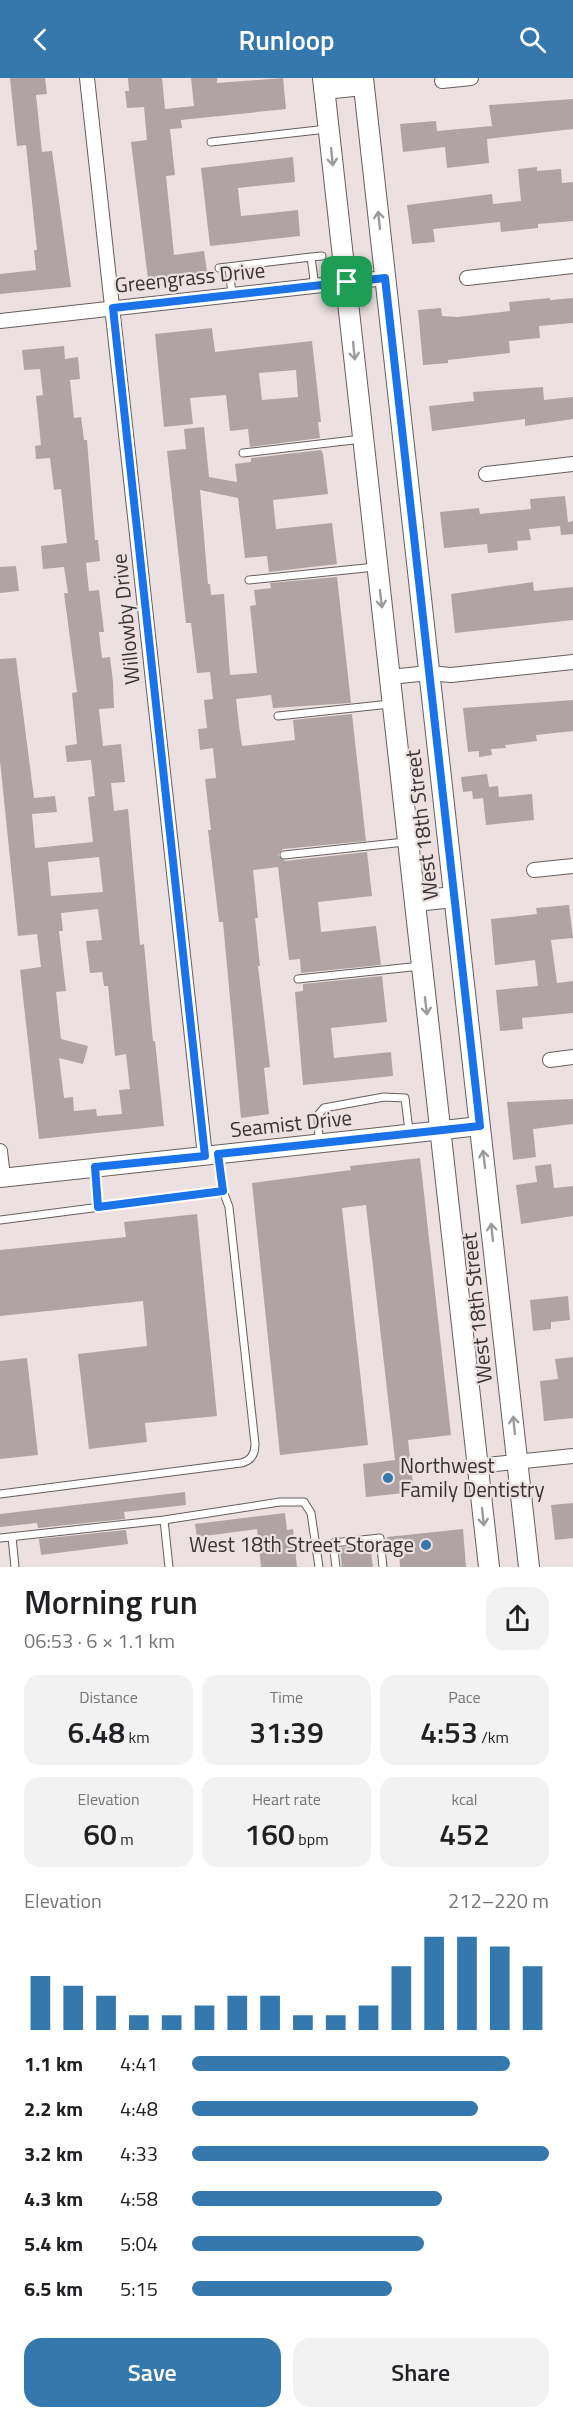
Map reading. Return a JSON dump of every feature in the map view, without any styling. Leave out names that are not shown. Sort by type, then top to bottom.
[{"type":"main road","points":[[324,84],[363,82]]},
{"type":"main road","name":"West 18th Street","points":[[363,82],[529,1567]]},
{"type":"main road","name":"West 18th Street","points":[[324,84],[489,1567]]},
{"type":"main road","points":[[415,901],[454,897]]},
{"type":"street","name":"Willowby Drive","points":[[87,78],[211,1155]]},
{"type":"street","points":[[442,81],[471,78]]},
{"type":"street","points":[[467,278],[573,266]]},
{"type":"street","name":"Greengrass Drive","points":[[0,321],[385,278]]},
{"type":"street","points":[[486,474],[573,464]]},
{"type":"street","points":[[390,677],[429,673],[451,675],[573,662]]},
{"type":"street","points":[[534,870],[573,866]]},
{"type":"street","points":[[550,1060],[573,1057]]},
{"type":"street","name":"Seamist Drive","points":[[1,1178],[480,1126]]},
{"type":"street","points":[[0,1151],[1,1178]]},
{"type":"street","points":[[477,1466],[573,1456]]},
{"type":"lane","points":[[211,142],[329,129]]},
{"type":"lane","points":[[219,268],[322,256]]},
{"type":"lane","points":[[312,257],[315,286]]},
{"type":"lane","points":[[229,267],[232,294]]},
{"type":"lane","points":[[243,453],[363,439]]},
{"type":"lane","points":[[249,580],[377,567]]},
{"type":"lane","points":[[278,716],[393,704]]},
{"type":"lane","points":[[284,855],[408,842]]},
{"type":"lane","points":[[298,979],[421,966]]},
{"type":"lane","points":[[319,1143],[318,1115],[324,1108],[384,1097],[405,1098],[409,1134]]},
{"type":"lane","points":[[0,1494],[241,1463],[248,1461],[253,1455],[255,1444],[229,1207],[211,1155]]},
{"type":"lane","points":[[95,1167],[98,1207]]},
{"type":"lane","points":[[0,1220],[223,1191]]},
{"type":"lane","points":[[0,1538],[164,1520],[280,1502],[304,1503],[311,1513],[319,1567]]},
{"type":"lane","points":[[164,1520],[169,1567]]},
{"type":"lane","points":[[12,1537],[15,1567]]},
{"type":"lane","points":[[336,1567],[333,1543],[380,1538],[383,1567]]},
{"type":"building","points":[[10,78],[45,78],[47,94],[36,95],[42,152],[52,151],[71,287],[0,294],[0,274],[36,270],[34,250],[37,250],[26,145],[17,146]]},
{"type":"building","points":[[128,78],[162,78],[165,109],[194,106],[191,78],[217,78],[217,83],[283,78],[286,109],[181,120],[182,128],[170,129],[175,175],[166,176],[174,255],[204,251],[207,272],[148,279],[131,142],[147,140],[144,107],[127,108],[125,91],[129,91]]},
{"type":"building","points":[[573,99],[573,129],[487,139],[489,163],[447,168],[445,147],[403,152],[400,124],[436,121],[437,131],[492,126],[489,105]]},
{"type":"building","points":[[293,157],[295,182],[238,188],[241,216],[298,210],[300,236],[210,246],[201,168]]},
{"type":"building","points":[[537,167],[537,171],[561,169],[562,183],[573,182],[573,221],[538,224],[538,228],[501,232],[500,222],[433,229],[435,242],[412,244],[407,205],[492,194],[493,204],[521,201],[518,169]]},
{"type":"building","points":[[550,298],[550,300],[573,298],[573,323],[539,326],[540,338],[509,341],[510,353],[423,365],[418,310],[441,308],[442,316],[458,317],[510,311],[509,302]]},
{"type":"building","points":[[212,328],[215,352],[312,341],[321,422],[318,422],[320,438],[250,447],[248,429],[230,431],[226,395],[190,398],[193,424],[164,427],[155,334]],"holes":[[[296,370],[298,397],[262,400],[259,373]]]},
{"type":"building","points":[[64,346],[65,359],[78,357],[80,379],[70,380],[74,418],[81,417],[84,440],[87,440],[95,540],[98,540],[100,561],[86,563],[89,591],[99,590],[104,632],[99,632],[102,658],[110,657],[113,682],[114,708],[99,709],[103,746],[121,744],[125,782],[111,783],[114,811],[128,809],[140,945],[144,944],[164,1126],[39,1139],[20,970],[41,967],[37,934],[18,936],[0,761],[0,659],[16,658],[34,798],[55,796],[57,812],[32,814],[35,848],[93,842],[88,797],[95,796],[91,760],[67,762],[65,746],[77,744],[72,693],[77,692],[64,593],[68,593],[64,567],[43,569],[41,546],[67,543],[61,489],[54,490],[50,458],[36,459],[35,446],[41,445],[36,396],[43,395],[40,369],[24,370],[22,350]],"holes":[[[99,857],[103,892],[51,896],[48,862]],[[98,909],[102,940],[86,941],[90,973],[102,972],[104,986],[108,986],[115,1056],[126,1054],[130,1089],[119,1090],[122,1114],[97,1116],[96,1109],[74,1111],[73,1097],[64,1098],[59,1058],[83,1064],[88,1046],[61,1039],[56,992],[66,991],[59,931],[63,931],[61,913]]]},
{"type":"building","points":[[543,387],[544,400],[573,397],[573,419],[525,426],[525,419],[432,431],[429,406],[474,401],[473,392]]},
{"type":"building","points":[[204,427],[209,477],[237,482],[235,464],[251,462],[251,458],[321,450],[323,454],[328,494],[273,500],[276,529],[332,523],[337,564],[269,572],[267,556],[245,558],[238,498],[200,490],[208,584],[210,584],[211,595],[224,594],[230,675],[257,673],[250,606],[256,605],[254,590],[271,588],[270,583],[337,577],[351,703],[273,708],[271,695],[236,699],[242,746],[295,740],[293,720],[352,714],[366,841],[283,849],[278,855],[285,861],[367,852],[372,896],[318,902],[321,932],[376,926],[381,965],[301,973],[300,959],[289,960],[278,867],[253,870],[258,918],[255,918],[260,966],[258,966],[270,1067],[264,1068],[269,1114],[241,1118],[223,922],[219,922],[208,830],[211,830],[205,779],[216,778],[213,748],[200,750],[198,729],[207,728],[204,700],[213,699],[210,672],[197,673],[191,623],[186,623],[167,451],[186,449],[184,429]]},
{"type":"building","points":[[565,496],[568,522],[573,521],[573,534],[561,535],[560,526],[529,529],[531,540],[517,541],[518,550],[488,553],[487,544],[444,548],[440,512],[479,508],[480,514],[531,509],[530,499]]},
{"type":"building","points":[[16,566],[19,591],[0,593],[0,567]]},
{"type":"building","points":[[533,582],[534,591],[573,587],[573,620],[455,633],[451,594]]},
{"type":"building","points":[[573,700],[573,731],[536,735],[537,741],[491,749],[492,755],[479,757],[479,751],[468,752],[463,708]]},
{"type":"building","points":[[487,774],[489,787],[498,786],[499,797],[532,794],[534,820],[486,825],[483,798],[473,799],[472,791],[463,792],[461,777]]},
{"type":"building","points":[[569,905],[573,938],[551,940],[557,983],[573,981],[573,1013],[522,1018],[523,1029],[500,1031],[496,990],[538,986],[535,960],[495,965],[491,919],[537,914],[536,908]]},
{"type":"building","points":[[382,976],[387,1022],[331,1028],[334,1058],[391,1052],[393,1076],[303,1085],[295,992],[303,991],[303,984]]},
{"type":"building","points":[[573,1099],[573,1124],[533,1129],[536,1157],[513,1160],[507,1102]]},
{"type":"building","points":[[420,1158],[451,1435],[408,1440],[414,1492],[366,1497],[363,1464],[395,1460],[366,1205],[342,1208],[368,1445],[280,1455],[252,1183],[351,1170],[350,1166]]},
{"type":"building","points":[[551,1164],[554,1188],[573,1186],[573,1216],[521,1224],[516,1185],[537,1182],[535,1166]]},
{"type":"building","points":[[197,1214],[217,1416],[145,1423],[147,1442],[89,1449],[78,1354],[147,1346],[143,1301],[0,1316],[0,1250],[126,1237],[124,1222]]},
{"type":"building","points":[[568,1296],[570,1320],[551,1322],[551,1329],[533,1331],[530,1300]]},
{"type":"building","points":[[573,1357],[573,1418],[544,1421],[540,1381],[558,1379],[555,1359]]},
{"type":"building","points":[[27,1358],[38,1455],[0,1459],[0,1361]]},
{"type":"building","points":[[185,1492],[186,1505],[124,1512],[125,1519],[38,1528],[37,1523],[0,1527],[0,1514]]},
{"type":"building","points":[[573,1503],[573,1538],[555,1540],[551,1505]]},
{"type":"building","points":[[285,1513],[287,1530],[293,1529],[297,1567],[261,1567],[257,1529],[197,1537],[195,1524]]},
{"type":"building","name":"West 18th Street Storage","points":[[463,1529],[466,1567],[400,1567],[399,1553],[389,1554],[387,1537]]},
{"type":"building","points":[[126,1530],[128,1544],[41,1555],[39,1539]]},
{"type":"building","points":[[370,1545],[373,1567],[342,1567],[340,1548]]},
{"type":"place","name":"Northwest Family Dentistry","points":[[388,1478]]},
{"type":"place","name":"West 18th Street Storage","points":[[426,1545]]},
{"type":"route","points":[[385,278],[480,1126],[218,1154],[223,1191],[98,1207],[95,1167],[205,1156],[113,308],[347,282],[385,278]]}]
